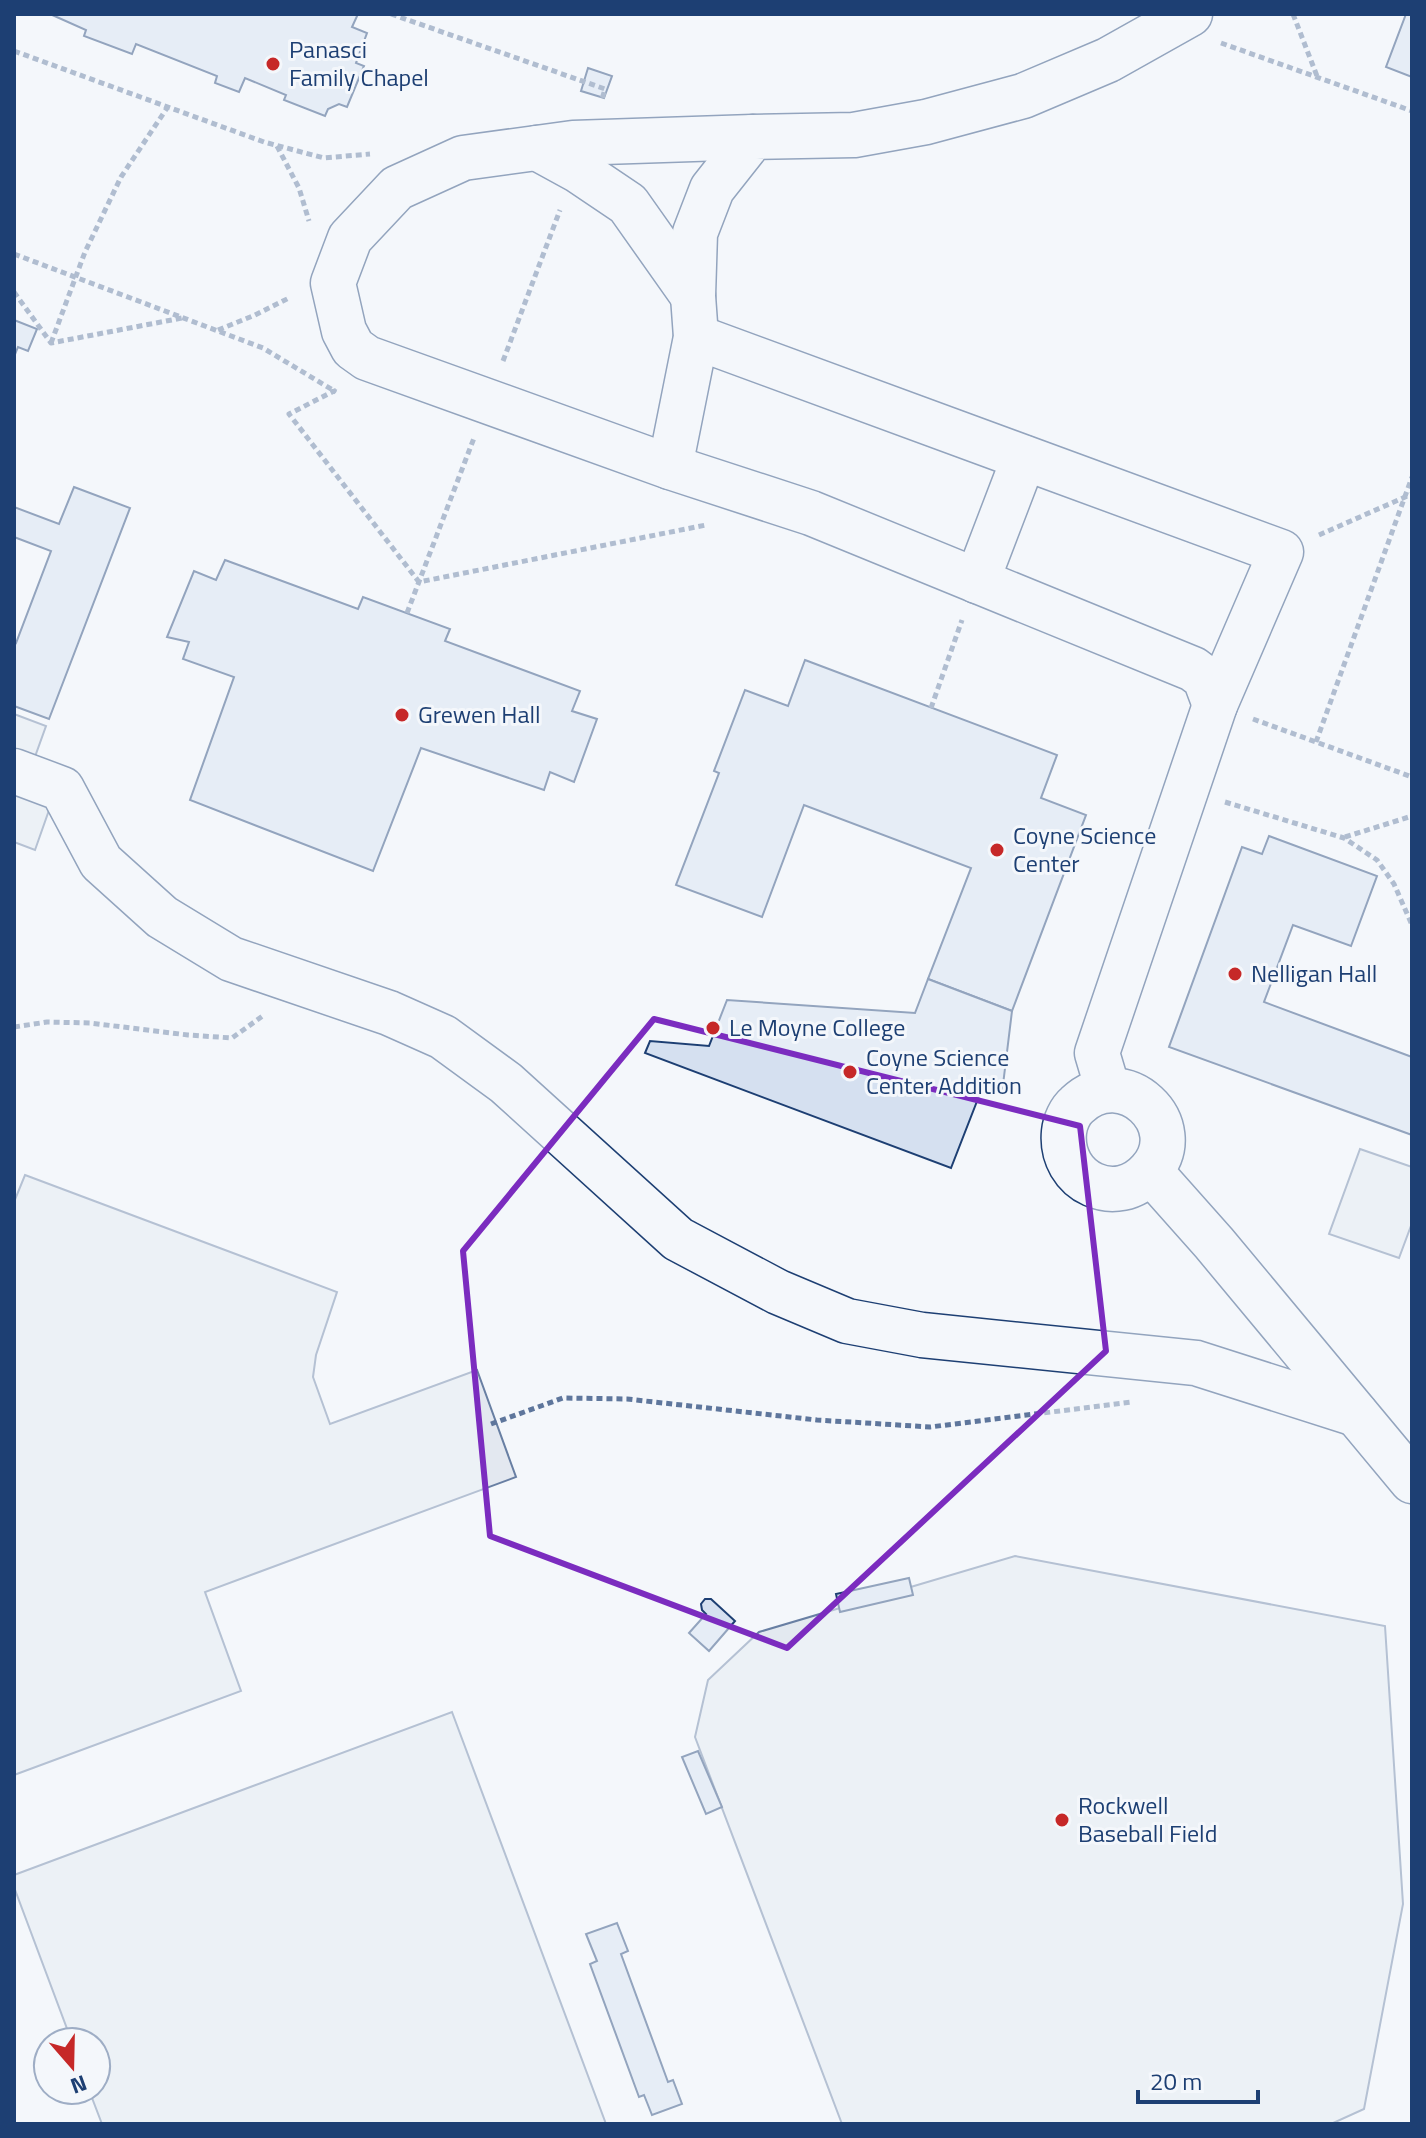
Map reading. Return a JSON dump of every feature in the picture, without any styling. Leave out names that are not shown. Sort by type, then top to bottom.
[{"type":"lane","points":[[1180,19],[1108,60],[1023,96],[926,122],[854,135],[753,137],[580,156],[537,148],[463,158],[397,188],[350,238],[333,283],[344,331],[353,348],[367,358],[670,467],[811,513],[971,598],[1193,669],[1205,678],[1215,705]]},
{"type":"lane","points":[[670,467],[695,317],[695,233],[712,189],[753,137]]},
{"type":"lane","points":[[580,156],[628,204],[695,317],[1024,458],[1281,552],[1215,705],[1097,1053],[1108,1090]]},
{"type":"lane","points":[[971,598],[1024,458]]},
{"type":"lane","points":[[14,771],[62,789],[101,862],[162,917],[231,959],[389,1013],[443,1037],[506,1083],[678,1239],[778,1292],[847,1321],[922,1335],[1196,1363],[1356,1414]]},
{"type":"lane","points":[[1108,1090],[1132,1093],[1149,1105],[1160,1123],[1163,1144],[1150,1171],[1143,1179],[1124,1188],[1103,1188],[1084,1180],[1069,1165],[1063,1146],[1065,1125],[1075,1106],[1091,1094],[1108,1090]]},
{"type":"lane","points":[[1150,1171],[1214,1243],[1412,1481]]},
{"type":"path","points":[[391,14],[605,89],[407,613]]},
{"type":"path","points":[[1293,14],[1318,77]]},
{"type":"path","points":[[1180,19],[1318,77],[1412,111]]},
{"type":"path","points":[[14,51],[167,108],[324,158],[384,152]]},
{"type":"path","points":[[51,343],[85,252],[121,177],[167,108]]},
{"type":"path","points":[[277,145],[299,188],[311,226],[321,216]]},
{"type":"path","points":[[14,292],[51,343]]},
{"type":"path","points":[[217,330],[289,298],[294,311]]},
{"type":"path","points":[[51,343],[184,318]]},
{"type":"path","points":[[328,381],[334,391],[289,414],[419,582]]},
{"type":"path","points":[[1316,742],[1412,477]]},
{"type":"path","points":[[1281,552],[1412,494]]},
{"type":"path","points":[[419,582],[708,524]]},
{"type":"path","points":[[931,708],[971,598]]},
{"type":"path","points":[[1186,791],[1344,838],[1377,860],[1394,884],[1412,925]]},
{"type":"path","points":[[1344,838],[1412,816]]},
{"type":"path","points":[[14,1027],[47,1022],[90,1023],[232,1038],[262,1018],[287,977]]},
{"type":"path","points":[[491,1424],[563,1398],[627,1399],[817,1420],[930,1427],[1147,1400]]},
{"type":"highlighted area","points":[[654,1019],[1080,1126],[1106,1351],[787,1648],[490,1536],[463,1251]]},
{"type":"shaded area","points":[[14,714],[46,726],[32,765],[61,776],[35,850],[14,842]]},
{"type":"shaded area","points":[[1360,1149],[1412,1167],[1412,1223],[1399,1258],[1329,1234]]},
{"type":"shaded area","points":[[25,1175],[337,1292],[316,1355],[313,1377],[330,1424],[477,1370],[516,1477],[205,1592],[241,1691],[14,1775],[14,1202]]},
{"type":"shaded area","name":"Rockwell Baseball Field","points":[[1015,1556],[1385,1626],[1403,1904],[1364,2109],[1331,2124],[842,2124],[695,1737],[708,1680],[759,1632]]},
{"type":"shaded area","points":[[452,1712],[606,2124],[102,2124],[95,2106],[112,2106],[112,2026],[66,2026],[14,1887],[14,1875]]},
{"type":"building","name":"Panasci Family Chapel","points":[[50,14],[358,14],[352,27],[367,33],[356,63],[364,66],[347,107],[339,104],[328,109],[325,116],[284,100],[286,95],[245,78],[239,92],[215,83],[217,76],[136,44],[132,54],[84,36],[86,30]]},
{"type":"building","points":[[1406,14],[1412,14],[1412,77],[1386,67]]},
{"type":"building","points":[[588,68],[612,76],[604,98],[581,91]]},
{"type":"building","points":[[14,320],[37,329],[28,351],[18,347],[14,357]]},
{"type":"building","points":[[74,487],[130,508],[49,719],[14,706],[14,642],[51,551],[14,537],[14,507],[59,524]]},
{"type":"building","name":"Grewen Hall","points":[[225,560],[358,609],[363,597],[450,629],[445,641],[580,691],[572,711],[597,719],[574,782],[550,772],[544,790],[421,748],[373,871],[190,800],[234,677],[183,659],[189,642],[167,637],[194,571],[216,580]]},
{"type":"building","name":"Coyne Science Center","points":[[805,660],[1057,755],[1041,798],[1086,815],[1012,1011],[928,979],[971,868],[804,805],[762,917],[676,885],[719,773],[714,771],[745,690],[788,706]]},
{"type":"building","name":"Nelligan Hall","points":[[1269,836],[1377,876],[1351,946],[1293,925],[1264,1002],[1412,1057],[1412,1135],[1169,1047],[1242,847],[1262,854]]},
{"type":"building","name":"Coyne Science Center Addition","points":[[928,979],[1012,1011],[1002,1093],[981,1091],[951,1168],[645,1053],[650,1041],[709,1046],[727,1000],[915,1013]]},
{"type":"building","points":[[909,1578],[913,1595],[840,1612],[836,1594]]},
{"type":"building","points":[[705,1599],[711,1599],[735,1621],[709,1651],[689,1633],[706,1614],[701,1604]]},
{"type":"building","points":[[698,1751],[722,1807],[706,1814],[682,1757]]},
{"type":"building","points":[[617,1923],[628,1951],[621,1954],[668,2082],[673,2080],[682,2104],[652,2115],[644,2095],[639,2097],[590,1964],[597,1961],[586,1934]]},
{"type":"place","name":"Panasci Family Chapel","points":[[273,64]]},
{"type":"place","name":"Grewen Hall","points":[[402,715]]},
{"type":"place","name":"Coyne Science Center","points":[[997,850]]},
{"type":"place","name":"Nelligan Hall","points":[[1235,974]]},
{"type":"place","name":"Le Moyne College","points":[[713,1028]]},
{"type":"place","name":"Coyne Science Center Addition","points":[[850,1072]]},
{"type":"place","name":"Rockwell Baseball Field","points":[[1062,1820]]}]
